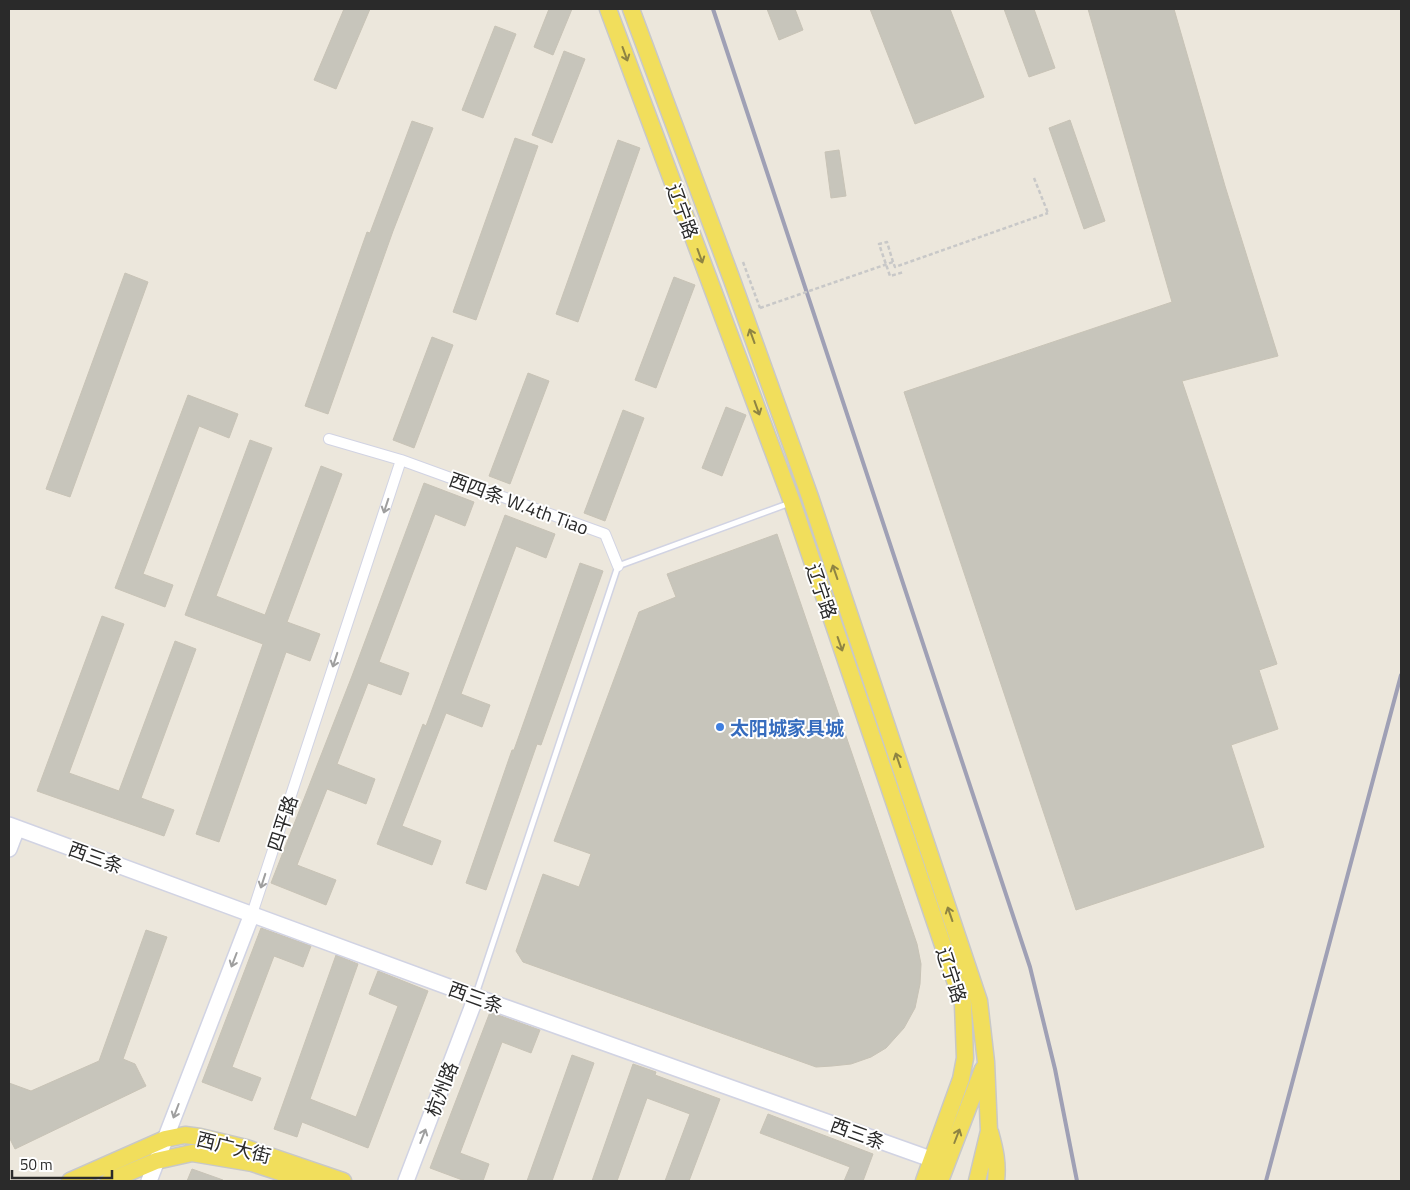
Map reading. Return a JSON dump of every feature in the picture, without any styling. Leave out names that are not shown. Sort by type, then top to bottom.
[{"type":"main road","name":"辽宁路","points":[[608,9],[792,502],[963,1004],[965,1058],[939,1162],[940,1181]]},
{"type":"main road","name":"辽宁路","points":[[631,9],[732,280],[828,553],[979,1001],[986,1062],[939,1162],[924,1181]]},
{"type":"main road","points":[[986,1062],[989,1131],[998,1166],[996,1181]]},
{"type":"main road","points":[[977,1181],[989,1131]]},
{"type":"main road","name":"西广大街","points":[[70,1181],[165,1138],[185,1135],[231,1144],[343,1181]]},
{"type":"main road","points":[[109,1181],[156,1161],[186,1154],[205,1154],[252,1163],[307,1181]]},
{"type":"street","name":"西四条 W.4th Tiao","points":[[329,439],[401,460],[605,534],[618,566]]},
{"type":"street","name":"四平路","points":[[149,1181],[252,914],[401,460]]},
{"type":"street","name":"西三条","points":[[13,827],[476,997],[939,1162]]},
{"type":"street","points":[[9,849],[13,827]]},
{"type":"street","name":"杭州路","points":[[406,1181],[476,997]]},
{"type":"lane","points":[[476,997],[618,566],[792,502]]},
{"type":"path","points":[[904,272],[890,276],[879,244],[886,242],[895,267],[1048,213],[1034,178]]},
{"type":"path","points":[[743,262],[760,308],[893,262]]},
{"type":"building","points":[[344,9],[370,9],[336,89],[314,80]]},
{"type":"building","points":[[549,9],[572,9],[553,55],[534,47]]},
{"type":"building","points":[[767,9],[795,9],[803,30],[779,40]]},
{"type":"building","points":[[870,9],[950,9],[984,97],[915,124]]},
{"type":"building","points":[[1004,9],[1034,9],[1055,68],[1029,77]]},
{"type":"building","points":[[1088,9],[1174,9],[1225,186],[1278,356],[1182,381],[1277,664],[1259,670],[1278,729],[1231,745],[1264,847],[1076,910],[904,392],[1172,302]]},
{"type":"building","points":[[495,26],[516,34],[483,118],[462,110]]},
{"type":"building","points":[[564,51],[585,59],[552,143],[532,135]]},
{"type":"building","points":[[1070,120],[1105,221],[1084,229],[1049,128]]},
{"type":"building","points":[[412,121],[433,128],[393,231],[328,414],[305,406],[367,232],[370,233]]},
{"type":"building","points":[[515,138],[538,146],[476,320],[453,312]]},
{"type":"building","points":[[618,140],[640,148],[578,322],[556,314]]},
{"type":"building","points":[[839,150],[846,196],[831,198],[825,152]]},
{"type":"building","points":[[125,273],[148,282],[70,497],[46,489]]},
{"type":"building","points":[[674,277],[695,285],[656,388],[635,380]]},
{"type":"building","points":[[432,337],[453,345],[414,448],[393,440]]},
{"type":"building","points":[[528,373],[549,381],[510,484],[489,476]]},
{"type":"building","points":[[188,395],[238,414],[229,438],[199,426],[143,574],[173,585],[165,607],[115,588]]},
{"type":"building","points":[[726,407],[746,415],[722,476],[702,468]]},
{"type":"building","points":[[623,410],[644,418],[605,521],[584,513]]},
{"type":"building","points":[[250,440],[272,448],[216,596],[265,615],[321,466],[342,474],[287,622],[320,634],[310,661],[286,652],[219,842],[196,834],[263,644],[185,615]]},
{"type":"building","points":[[424,483],[474,502],[465,526],[435,514],[379,662],[409,673],[401,695],[368,683],[337,764],[375,779],[366,804],[327,789],[297,865],[336,880],[326,905],[271,883],[352,676]]},
{"type":"building","points":[[505,515],[555,534],[546,558],[516,546],[461,694],[490,705],[482,727],[446,713],[402,826],[441,841],[432,865],[377,844],[423,724],[426,726]]},
{"type":"building","name":"太阳城家具城","points":[[777,534],[917,944],[921,964],[920,984],[915,1008],[904,1028],[886,1048],[871,1057],[851,1064],[816,1067],[523,962],[516,951],[543,874],[579,887],[591,854],[554,841],[639,612],[676,597],[667,574]]},
{"type":"building","points":[[580,563],[603,571],[541,745],[537,744],[486,890],[466,883]]},
{"type":"building","points":[[102,616],[124,624],[69,773],[119,791],[175,641],[196,649],[141,798],[174,810],[164,836],[37,791]]},
{"type":"building","points":[[261,928],[311,946],[303,967],[274,956],[232,1067],[261,1078],[252,1101],[202,1082]]},
{"type":"building","points":[[146,930],[167,937],[123,1059],[135,1064],[146,1086],[15,1149],[9,1137],[9,1083],[31,1091],[99,1061]]},
{"type":"building","points":[[336,955],[358,964],[310,1099],[356,1117],[398,1006],[369,994],[378,971],[428,991],[368,1148],[302,1122],[297,1137],[274,1129]]},
{"type":"building","points":[[490,1012],[540,1030],[531,1053],[502,1042],[460,1153],[489,1164],[483,1181],[465,1181],[430,1168]]},
{"type":"building","points":[[572,1055],[594,1063],[552,1181],[527,1181]]},
{"type":"building","points":[[633,1064],[656,1072],[655,1075],[720,1099],[689,1181],[665,1181],[690,1114],[647,1098],[617,1181],[592,1181]]},
{"type":"building","points":[[768,1114],[873,1154],[863,1181],[844,1181],[850,1167],[760,1133]]},
{"type":"building","points":[[192,1169],[223,1180],[223,1181],[187,1181]]},
{"type":"railway","points":[[713,9],[1030,967],[1055,1069],[1077,1181]]},
{"type":"railway","points":[[1266,1181],[1401,675]]},
{"type":"place","name":"太阳城家具城","points":[[720,727]]}]
